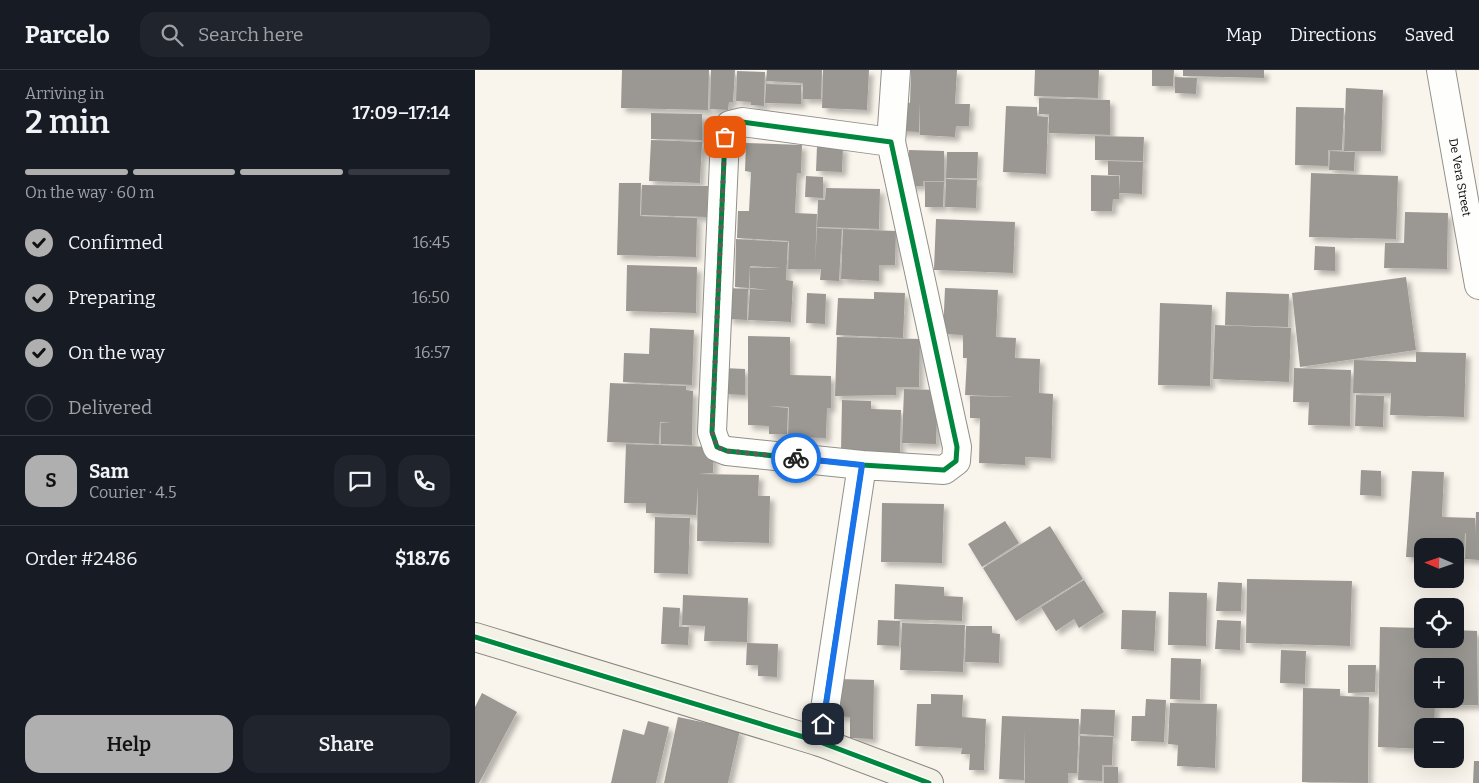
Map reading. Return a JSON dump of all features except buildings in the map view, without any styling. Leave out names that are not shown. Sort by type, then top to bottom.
[{"type":"street","points":[[891,142],[742,122],[730,125],[725,137],[712,432],[717,447],[727,451],[862,465],[944,470],[956,461],[957,447],[891,142],[897,70]]},
{"type":"street","name":"De Vera Street","points":[[1441,70],[1479,285]]},
{"type":"street","points":[[820,742],[862,465]]},
{"type":"street","points":[[475,636],[820,742],[929,783]]},
{"type":"cycle path","points":[[820,742],[862,465],[727,451],[717,447],[712,432],[725,137],[730,125],[742,122],[891,142],[957,447],[956,461],[944,470],[862,465]]},
{"type":"cycle path","points":[[475,637],[820,742],[929,783]]},
{"type":"way so far","points":[[725,137],[712,432],[717,447],[727,451],[796,458]]},
{"type":"route","points":[[796,458],[862,465],[823,724]]}]
